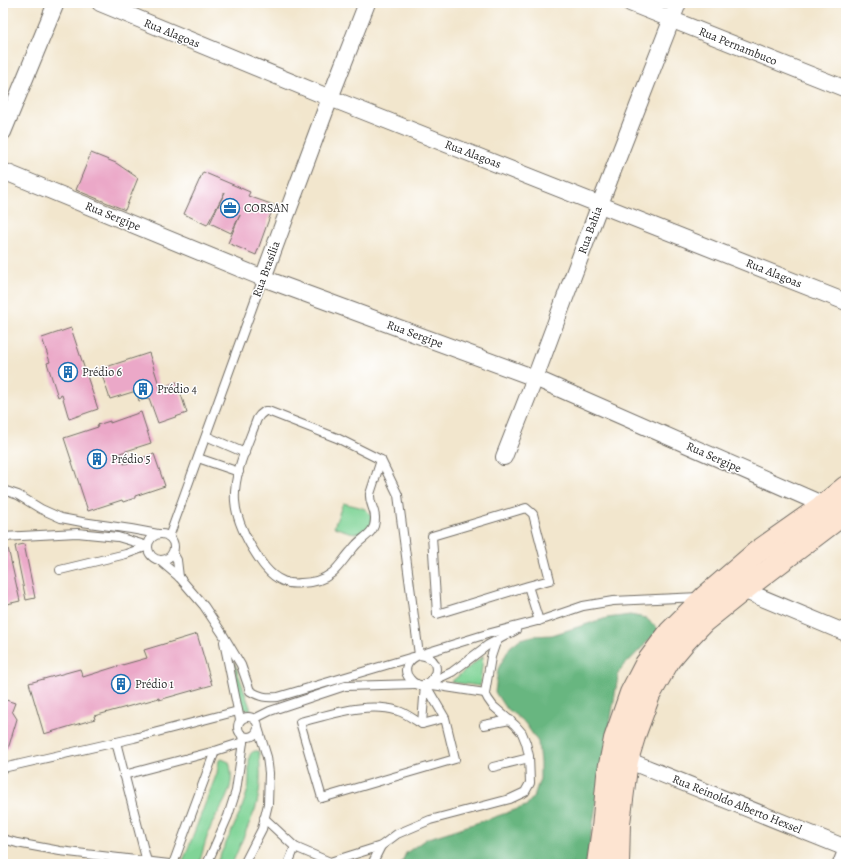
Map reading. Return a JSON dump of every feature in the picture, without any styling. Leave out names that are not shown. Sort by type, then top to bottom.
[{"type":"main road","points":[[598,864],[608,775],[615,739],[630,693],[646,664],[670,632],[706,596],[756,553],[824,505],[846,487]]},
{"type":"main road","points":[[618,864],[619,823],[627,760],[649,695],[669,660],[684,641],[703,622],[846,512]]},
{"type":"street","points":[[3,132],[56,3]]},
{"type":"street","name":"Rua Alagoas","points":[[100,3],[330,98],[846,302]]},
{"type":"street","name":"Rua Brasília","points":[[263,278],[367,3]]},
{"type":"street","name":"Rua Pernambuco","points":[[630,3],[846,89]]},
{"type":"street","name":"Rua Bahia","points":[[504,457],[678,3]]},
{"type":"street","name":"Rua Sergipe","points":[[3,171],[263,278],[535,378],[824,505]]},
{"type":"street","points":[[743,590],[846,633]]},
{"type":"street","name":"Rua Reinoldo Alberto Hexsel","points":[[627,760],[846,848]]},
{"type":"street","points":[[841,864],[846,851]]},
{"type":"lane","name":"Rua Brasília","points":[[169,537],[263,278]]},
{"type":"lane","points":[[381,460],[370,494],[371,504],[375,511],[374,526],[372,531],[356,545],[331,574],[321,580],[311,583],[293,584],[283,582],[274,576],[263,565],[257,556],[245,535],[236,513],[235,486],[245,453],[258,419],[263,412],[268,411],[337,438],[381,460],[398,495],[416,656]]},
{"type":"lane","points":[[206,436],[245,453]]},
{"type":"lane","points":[[198,458],[239,472]]},
{"type":"lane","points":[[3,490],[18,495],[41,509],[61,518],[166,535],[174,544],[179,577]]},
{"type":"lane","points":[[526,508],[532,514],[550,580],[528,586],[437,614],[432,536],[526,508]]},
{"type":"lane","points":[[3,537],[77,533],[118,537],[148,546]]},
{"type":"lane","points":[[158,534],[151,538],[148,546],[149,554],[160,560],[179,577],[204,606],[241,664],[250,691],[268,698],[278,697],[487,634],[528,624],[583,606],[612,601],[706,596]]},
{"type":"lane","points":[[60,570],[126,554],[148,546]]},
{"type":"lane","points":[[160,560],[168,559],[174,552]]},
{"type":"lane","points":[[528,586],[539,620]]},
{"type":"lane","points":[[254,718],[270,711],[345,686],[424,684],[452,672],[488,645],[528,624]]},
{"type":"lane","points":[[207,864],[228,816],[236,791],[242,738],[238,725],[240,720],[222,633]]},
{"type":"lane","points":[[264,818],[295,847],[330,862],[380,846],[397,834],[430,820],[510,799],[525,792],[530,783],[529,758],[522,733],[510,720],[493,706],[485,693],[490,657],[498,640]]},
{"type":"lane","points":[[424,684],[433,679],[436,674],[436,668],[434,662],[430,658],[425,656],[416,656],[409,661],[407,666],[407,675],[412,682],[424,684],[485,693]]},
{"type":"lane","points":[[424,684],[445,718],[455,759],[322,798],[300,722],[355,709],[382,708],[398,711],[422,724],[445,718]]},
{"type":"lane","points":[[422,724],[424,684]]},
{"type":"lane","points":[[3,768],[238,712]]},
{"type":"lane","points":[[240,720],[244,717],[250,716],[258,723],[258,728],[267,757],[269,773],[268,804],[262,829],[244,864]]},
{"type":"lane","points":[[484,725],[510,720]]},
{"type":"lane","points":[[124,775],[215,751],[242,738],[252,736],[256,733],[258,728]]},
{"type":"lane","points":[[116,742],[147,862]]},
{"type":"lane","points":[[173,864],[215,751]]},
{"type":"lane","points":[[493,766],[529,758]]},
{"type":"lane","points":[[3,838],[18,843],[60,851],[169,864]]},
{"type":"lane","points":[[372,864],[380,846]]},
{"type":"lane","points":[[288,864],[295,847]]},
{"type":"green space","points":[[343,503],[365,509],[368,512],[372,519],[372,523],[366,532],[348,532],[334,527]]},
{"type":"green space","points":[[630,615],[646,618],[659,630],[619,671],[586,864],[401,864],[406,853],[426,839],[526,806],[534,796],[540,779],[538,742],[525,723],[504,706],[495,692],[498,669],[510,647],[520,639],[533,636],[552,635],[607,618]]},
{"type":"green space","points":[[483,656],[480,686],[451,682]]},
{"type":"green space","points":[[234,662],[251,710],[240,708]]},
{"type":"green space","points":[[255,751],[258,751],[259,753],[260,775],[255,810],[232,864],[216,864],[238,818],[245,799],[249,785],[249,757]]},
{"type":"green space","points":[[222,759],[229,762],[231,772],[230,788],[227,796],[211,826],[199,864],[182,864],[217,773],[219,760]]},
{"type":"building","points":[[91,153],[116,163],[138,178],[125,210],[76,190]]},
{"type":"building","points":[[203,172],[250,192],[248,196],[274,205],[256,255],[228,243],[240,215],[231,233],[210,223],[225,192],[207,225],[184,214]]},
{"type":"building","name":"Prédio 6","points":[[71,328],[98,409],[69,419],[62,395],[58,397],[47,363],[50,362],[42,338]]},
{"type":"building","name":"Prédio 4","points":[[149,353],[160,388],[177,382],[187,413],[158,423],[149,398],[139,401],[136,391],[110,399],[100,369]]},
{"type":"building","name":"Prédio 5","points":[[141,412],[151,443],[120,453],[124,464],[154,454],[165,486],[135,496],[135,498],[123,502],[122,500],[88,511],[64,438],[98,427],[97,425],[110,421],[110,423]]},
{"type":"building","points":[[24,544],[35,598],[26,600],[15,546]]},
{"type":"building","points":[[8,548],[20,601],[3,605],[3,549]]},
{"type":"building","name":"Prédio 1","points":[[197,634],[212,685],[94,716],[95,719],[44,734],[29,683],[80,669],[83,677],[147,658],[144,650]]},
{"type":"building","points":[[3,699],[15,703],[12,711],[17,719],[8,749],[3,750]]},
{"type":"place","name":"CORSAN","points":[[230,208]]},
{"type":"place","name":"Prédio 6","points":[[68,372]]},
{"type":"place","name":"Prédio 4","points":[[143,389]]},
{"type":"place","name":"Prédio 5","points":[[97,459]]},
{"type":"place","name":"Prédio 1","points":[[121,684]]}]
